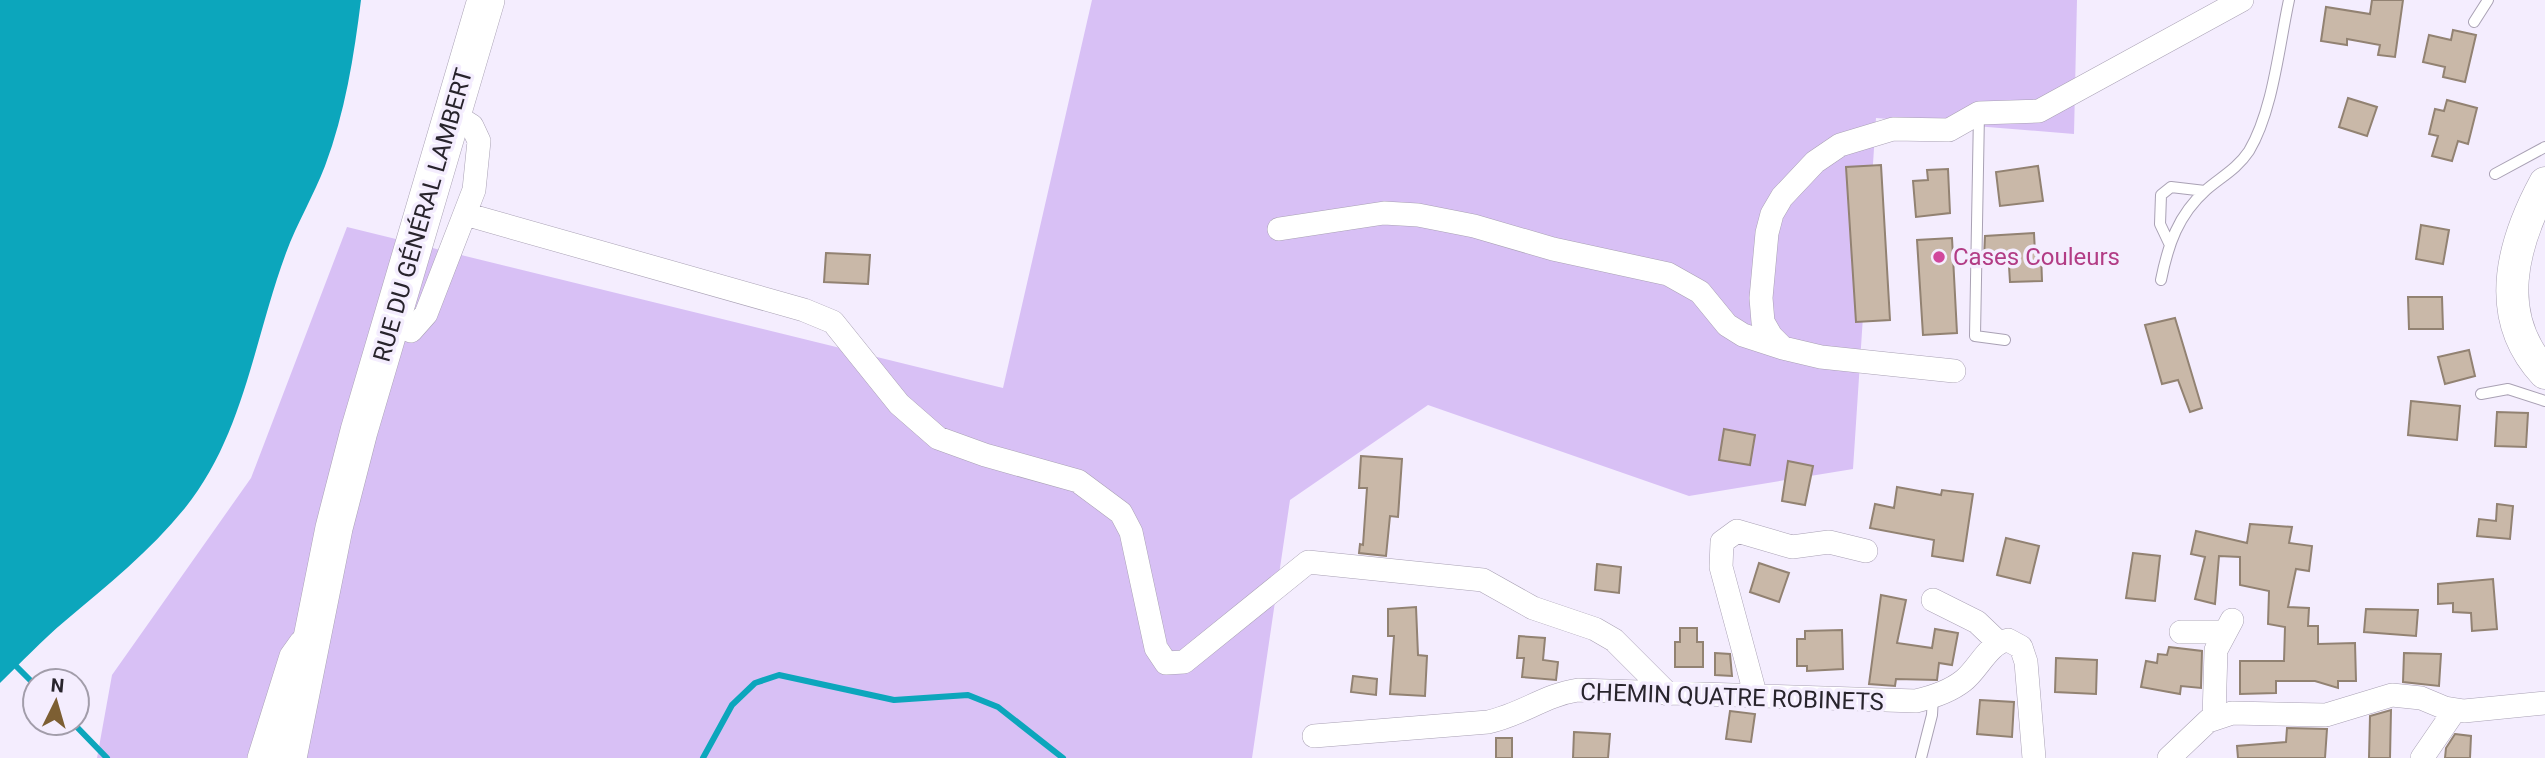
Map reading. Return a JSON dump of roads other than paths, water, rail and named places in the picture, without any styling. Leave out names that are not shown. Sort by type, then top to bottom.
[{"type":"main road","name":"RUE DU GÉNÉRAL LAMBERT","points":[[288,758],[334,528],[359,431],[486,0]]},
{"type":"main road","points":[[2540,359],[2517,328],[2511,301],[2512,272],[2518,239],[2545,183]]},
{"type":"street","points":[[1783,348],[1770,336],[1763,322],[1761,298],[1768,233],[1772,215],[1782,197],[1815,162],[1840,145],[1893,129],[1949,130],[1979,113],[2018,114],[2039,111],[2242,0]]},
{"type":"street","points":[[391,321],[411,331],[426,314],[474,190],[479,141],[472,126],[453,114]]},
{"type":"street","points":[[1279,229],[1384,213],[1418,215],[1474,226],[1553,249],[1668,274],[1700,292],[1727,325],[1743,335],[1783,348],[1821,357],[1954,370]]},
{"type":"street","points":[[465,214],[804,310],[833,322],[899,404],[938,438],[985,455],[1048,470],[1078,481],[1121,513],[1131,532],[1156,648],[1166,663],[1184,662],[1308,562],[1483,580],[1533,608],[1595,629],[1614,640],[1668,694]]},
{"type":"street","points":[[1756,697],[1721,567],[1722,541],[1737,531],[1793,547],[1829,541],[1866,551]]},
{"type":"street","points":[[1933,600],[1977,622],[1998,642],[2012,641],[2024,651],[2034,758]]},
{"type":"street","points":[[259,758],[291,656],[316,623]]},
{"type":"street","points":[[2181,632],[2228,626],[2216,650],[2214,718]]},
{"type":"street","name":"CHEMIN QUATRE ROBINETS","points":[[1314,736],[1488,722],[1513,717],[1558,693],[1578,690],[1900,703],[1933,697],[1964,680],[1998,642]]},
{"type":"street","points":[[2169,758],[2214,718],[2232,713],[2326,715],[2392,695],[2421,698],[2455,710],[2545,703]]},
{"type":"street","points":[[2422,758],[2455,710]]},
{"type":"lane","points":[[2161,280],[2169,243],[2178,224],[2205,191],[2236,169],[2250,149],[2264,117],[2289,0]]},
{"type":"lane","points":[[2474,22],[2488,0]]},
{"type":"lane","points":[[1979,113],[1975,336],[2005,341]]},
{"type":"lane","points":[[2495,174],[2545,147]]},
{"type":"lane","points":[[2169,243],[2160,224],[2161,195],[2171,187],[2205,191]]},
{"type":"lane","points":[[2481,394],[2508,389],[2545,401]]},
{"type":"lane","points":[[1921,758],[1932,715],[1933,697]]},
{"type":"water","points":[[0,0],[361,0],[348,84],[332,146],[321,177],[286,253],[234,418],[205,480],[185,508],[128,568],[48,636],[0,683]]},
{"type":"waterway","points":[[17,667],[21,671]]},
{"type":"waterway","points":[[703,758],[732,705],[755,683],[779,675],[894,700],[968,695],[998,707],[1063,758]]},
{"type":"waterway","points":[[87,737],[107,758]]},
{"type":"place","name":"Cases Couleurs","points":[[1939,257]]}]
